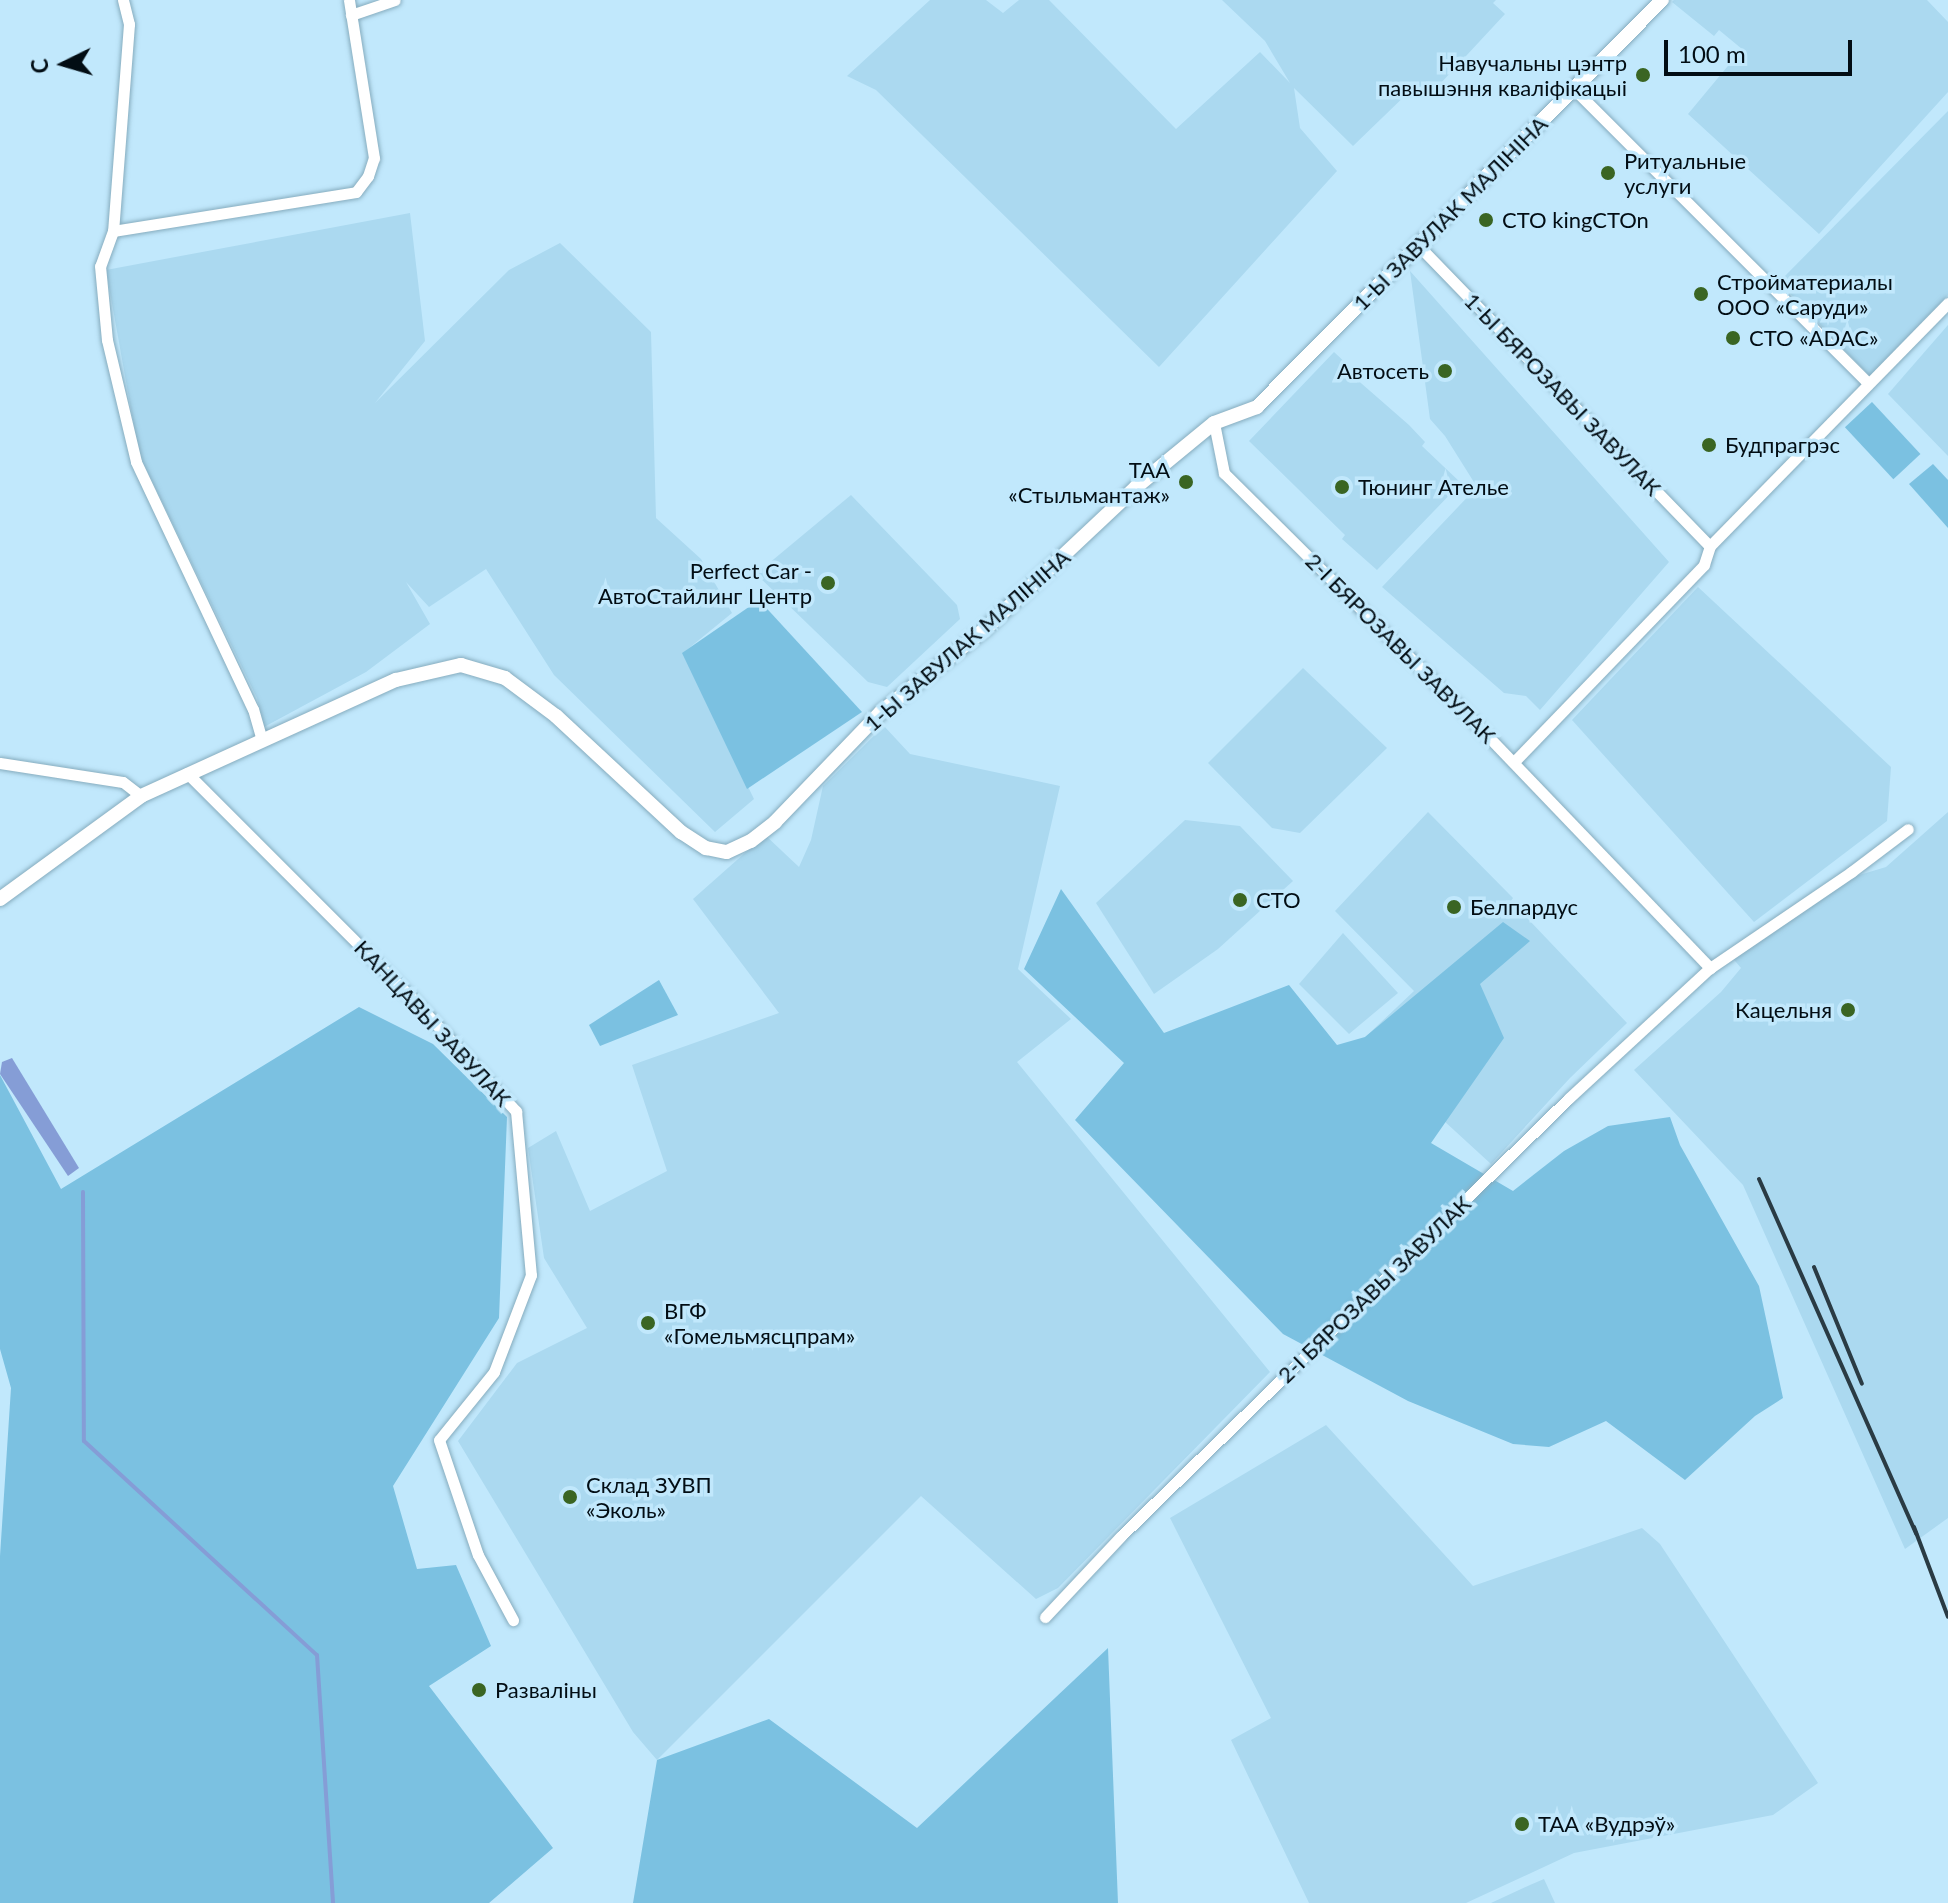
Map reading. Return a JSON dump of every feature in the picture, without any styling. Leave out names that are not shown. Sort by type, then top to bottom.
[{"type":"street","points":[[123,0],[129,24],[113,231],[100,266],[107,340],[136,462],[253,709],[262,740]]},
{"type":"street","points":[[113,231],[356,192],[368,176],[374,158],[349,0]]},
{"type":"street","points":[[351,15],[395,0]]},
{"type":"street","name":"1-Ы ЗАВУЛАК МАЛІНІНА","points":[[187,773],[396,680],[461,665],[505,678],[556,716],[681,832],[706,848],[727,852],[751,841],[775,822],[881,712],[985,629],[1136,487],[1214,423],[1257,407],[1416,243],[1576,91],[1662,0]]},
{"type":"street","points":[[1576,91],[1868,383]]},
{"type":"street","name":"1-Ы БЯРОЗАВЫ ЗАВУЛАК","points":[[1416,243],[1710,546]]},
{"type":"street","points":[[1514,762],[1704,565],[1710,546],[1948,303]]},
{"type":"street","name":"2-І БЯРОЗАВЫ ЗАВУЛАК","points":[[1214,423],[1224,473],[1514,762],[1710,968]]},
{"type":"street","points":[[0,763],[123,782],[141,796]]},
{"type":"street","points":[[0,899],[141,796],[187,773]]},
{"type":"street","name":"КАНЦАВЫ ЗАВУЛАК","points":[[187,773],[412,998],[516,1111],[531,1275],[494,1372],[439,1440],[478,1555],[513,1620]]},
{"type":"street","name":"2-І БЯРОЗАВЫ ЗАВУЛАК","points":[[1045,1617],[1120,1537],[1569,1098],[1710,968],[1851,872],[1908,829]]},
{"type":"shaded area","points":[[930,0],[986,0],[1003,13],[1019,0],[1049,0],[1176,129],[1260,52],[1290,83],[1265,41],[1222,0],[1496,0],[1493,3],[1505,14],[1427,98],[1413,88],[1353,146],[1294,88],[1300,128],[1337,171],[1159,367],[876,90],[847,76]]},
{"type":"shaded area","points":[[1927,0],[1948,22],[1948,92],[1819,234],[1688,114],[1742,49],[1719,30],[1714,36],[1672,2]]},
{"type":"shaded area","points":[[1948,111],[1948,295],[1870,376],[1779,282]]},
{"type":"shaded area","points":[[410,213],[425,341],[375,403],[509,270],[560,243],[651,332],[656,518],[701,559],[732,613],[683,653],[754,799],[715,832],[554,675],[486,569],[429,607],[406,582],[430,624],[366,672],[264,727],[257,698],[139,454],[106,270]]},
{"type":"shaded area","points":[[1410,271],[1669,562],[1540,710],[1526,696],[1504,693],[1382,587],[1477,487],[1445,436],[1430,419]]},
{"type":"shaded area","points":[[1948,325],[1948,456],[1888,394]]},
{"type":"shaded area","points":[[1334,352],[1349,366],[1346,370],[1409,425],[1425,442],[1422,446],[1461,483],[1377,570],[1342,539],[1345,535],[1249,441]]},
{"type":"shaded area","points":[[1872,402],[1920,454],[1893,479],[1845,427]]},
{"type":"shaded area","points":[[1933,464],[1948,480],[1948,528],[1909,484]]},
{"type":"shaded area","points":[[851,495],[957,605],[960,619],[887,687],[868,682],[756,574]]},
{"type":"shaded area","points":[[1698,587],[1891,767],[1887,821],[1754,922],[1572,720]]},
{"type":"shaded area","points":[[759,600],[862,712],[747,789],[682,653]]},
{"type":"shaded area","points":[[1303,668],[1387,748],[1300,833],[1272,828],[1208,763]]},
{"type":"shaded area","points":[[884,726],[910,754],[1060,786],[1018,969],[1071,1019],[1017,1062],[1270,1372],[1058,1588],[1036,1599],[921,1496],[657,1760],[633,1732],[458,1441],[517,1363],[587,1328],[544,1258],[528,1148],[556,1131],[590,1211],[667,1171],[632,1065],[779,1013],[693,899],[765,835],[799,867],[811,840],[823,786]]},
{"type":"shaded area","points":[[1428,812],[1513,898],[1511,901],[1627,1023],[1570,1078],[1491,1164],[1359,1043],[1414,991],[1335,911]]},
{"type":"shaded area","points":[[1948,812],[1948,1518],[1905,1549],[1743,1185],[1634,1070],[1721,992],[1741,968],[1730,955],[1856,876],[1886,867]]},
{"type":"shaded area","points":[[1185,820],[1240,826],[1293,881],[1218,949],[1154,994],[1096,903]]},
{"type":"shaded area","points":[[1061,889],[1164,1033],[1289,985],[1337,1045],[1365,1037],[1503,922],[1530,941],[1480,984],[1504,1038],[1431,1143],[1513,1191],[1564,1151],[1608,1126],[1670,1117],[1680,1145],[1759,1286],[1783,1398],[1755,1416],[1685,1480],[1606,1421],[1549,1447],[1513,1444],[1408,1401],[1283,1334],[1075,1120],[1124,1063],[1024,969]]},
{"type":"shaded area","points":[[1343,933],[1398,993],[1349,1034],[1299,984]]},
{"type":"shaded area","points":[[659,980],[678,1015],[600,1046],[589,1025]]},
{"type":"shaded area","points":[[359,1007],[433,1044],[507,1117],[499,1318],[393,1486],[417,1569],[456,1565],[491,1646],[429,1686],[553,1848],[489,1903],[0,1903],[0,1556],[11,1388],[0,1349],[0,1075],[61,1189]]},
{"type":"shaded area","points":[[12,1058],[79,1168],[68,1176],[0,1074],[2,1062]]},
{"type":"shaded area","name":"ТАА «Вудрэў»","points":[[1326,1425],[1473,1586],[1642,1528],[1660,1544],[1818,1783],[1773,1815],[1574,1853],[1466,1903],[1309,1903],[1231,1740],[1271,1718],[1170,1518]]},
{"type":"shaded area","points":[[1108,1648],[1118,1903],[633,1903],[657,1760],[769,1719],[917,1828]]},
{"type":"shaded area","points":[[1544,1879],[1555,1903],[1491,1903],[1530,1885]]},
{"type":"waterway","points":[[83,1192],[84,1441],[317,1655],[333,1903]]},
{"type":"railway","points":[[1759,1179],[1916,1534]]},
{"type":"railway","points":[[1814,1267],[1862,1384]]},
{"type":"railway","points":[[1914,1527],[1948,1617]]},
{"type":"place","name":"Навучальны цэнтр павышэння кваліфікацыі","points":[[1643,75]]},
{"type":"place","name":"Ритуальные услуги","points":[[1608,173]]},
{"type":"place","name":"СТО kingCTOn","points":[[1486,220]]},
{"type":"place","name":"Стройматериалы ООО «Саруди»","points":[[1701,294]]},
{"type":"place","name":"СТО «ADAC»","points":[[1733,338]]},
{"type":"place","name":"Автосеть","points":[[1445,371]]},
{"type":"place","name":"Будпрагрэс","points":[[1709,445]]},
{"type":"place","name":"ТАА «Стыльмантаж»","points":[[1186,482]]},
{"type":"place","name":"Тюнинг Ателье","points":[[1342,487]]},
{"type":"place","name":"Perfect Car - АвтоСтайлинг Центр","points":[[828,583]]},
{"type":"place","name":"СТО","points":[[1240,900]]},
{"type":"place","name":"Белпардус","points":[[1454,907]]},
{"type":"place","name":"Кацельня","points":[[1848,1010]]},
{"type":"place","name":"ВГФ «Гомельмясцпрам»","points":[[648,1323]]},
{"type":"place","name":"Склад ЗУВП «Эколь»","points":[[570,1497]]},
{"type":"place","name":"Разваліны","points":[[479,1690]]},
{"type":"place","name":"ТАА «Вудрэў»","points":[[1522,1824]]}]
